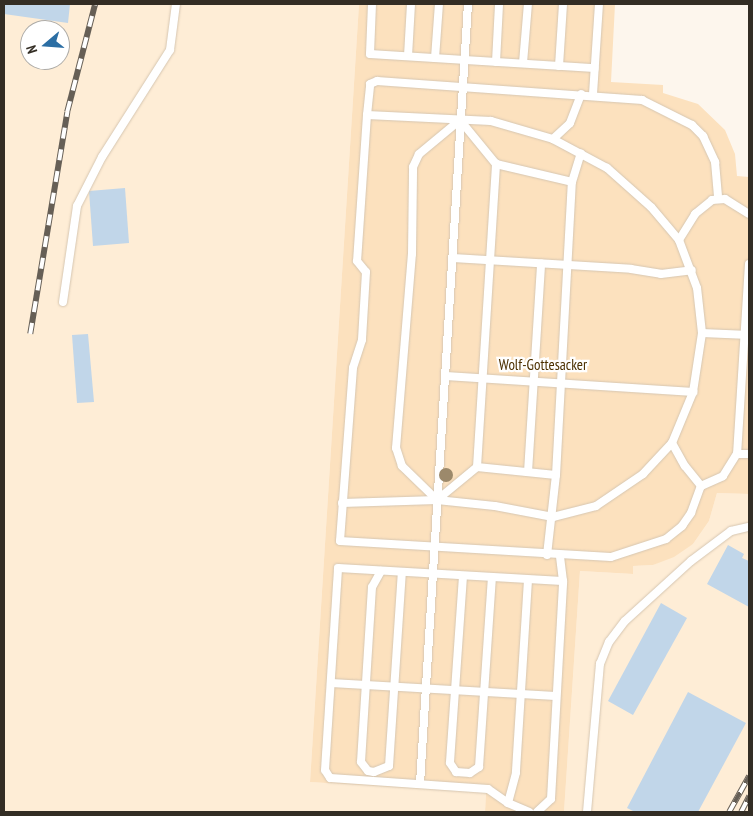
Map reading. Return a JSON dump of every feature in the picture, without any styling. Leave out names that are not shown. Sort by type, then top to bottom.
[{"type":"lane","points":[[63,302],[77,206],[102,157],[170,50],[176,4]]},
{"type":"lane","points":[[372,4],[370,54],[595,68]]},
{"type":"lane","points":[[408,56],[411,4]]},
{"type":"lane","points":[[434,58],[439,4]]},
{"type":"lane","points":[[420,784],[468,4]]},
{"type":"lane","points":[[496,62],[499,4]]},
{"type":"lane","points":[[523,63],[528,4]]},
{"type":"lane","points":[[559,66],[563,4]]},
{"type":"lane","points":[[593,94],[599,4]]},
{"type":"lane","points":[[718,198],[711,149],[692,125],[642,100],[593,94],[463,86],[377,81],[370,84],[367,92],[357,261],[366,272],[362,340],[353,368],[340,541],[560,556],[611,557],[666,539],[691,513],[701,486],[723,476],[737,454],[747,334],[749,264]]},
{"type":"lane","points":[[553,139],[570,123],[581,94]]},
{"type":"lane","points":[[342,503],[437,500],[494,506],[553,517],[596,506],[643,474],[672,443],[693,392],[702,333],[692,270],[678,240],[632,189],[607,168],[581,152],[553,139],[491,121],[367,115]]},
{"type":"lane","points":[[460,120],[496,164],[572,182]]},
{"type":"lane","points":[[437,500],[402,466],[396,448],[410,284],[413,168],[419,154],[460,120]]},
{"type":"lane","points":[[547,555],[553,517],[556,475],[569,265],[572,182],[581,152]]},
{"type":"lane","points":[[477,467],[496,164]]},
{"type":"lane","points":[[678,240],[703,205],[718,198],[733,202],[749,214]]},
{"type":"lane","points":[[453,258],[569,265],[661,274],[692,270]]},
{"type":"lane","points":[[528,472],[541,263]]},
{"type":"lane","points":[[702,333],[747,334]]},
{"type":"lane","points":[[446,376],[693,392]]},
{"type":"lane","points":[[672,443],[685,466],[701,486]]},
{"type":"lane","points":[[737,454],[749,454]]},
{"type":"lane","points":[[437,500],[477,467],[556,475]]},
{"type":"lane","points":[[587,812],[600,664],[610,642],[625,621],[691,561],[731,531],[749,527]]},
{"type":"lane","points":[[537,812],[551,799],[563,581],[560,556]]},
{"type":"lane","points":[[529,812],[508,803],[488,790],[330,778],[325,770],[338,568],[563,581]]},
{"type":"lane","points":[[381,571],[372,587],[361,762],[368,771],[374,772],[389,766],[402,572]]},
{"type":"lane","points":[[463,576],[450,764],[456,772],[470,773],[479,767],[492,578]]},
{"type":"lane","points":[[508,803],[516,774],[528,580]]},
{"type":"lane","points":[[331,683],[556,696]]},
{"type":"shaded area","points":[[4,4],[359,4],[310,782],[486,793],[485,812],[4,812]]},
{"type":"shaded area","points":[[717,493],[749,494],[749,812],[564,812],[580,571],[632,574],[633,566],[653,565],[693,544],[709,521]]},
{"type":"green space","name":"Wolf-Gottesacker","points":[[359,4],[615,4],[611,82],[663,85],[663,93],[698,104],[725,130],[735,154],[737,176],[749,177],[749,494],[717,493],[709,521],[693,544],[674,557],[653,565],[633,566],[633,574],[580,571],[564,812],[485,812],[486,793],[310,782]]},
{"type":"building","points":[[4,4],[70,4],[68,20],[47,20],[4,14]]},
{"type":"building","points":[[125,188],[129,243],[93,246],[89,191]]},
{"type":"building","points":[[88,334],[94,402],[77,403],[72,335]]},
{"type":"building","points":[[728,545],[744,554],[742,558],[749,561],[749,607],[707,584]]},
{"type":"building","points":[[661,603],[687,618],[633,715],[608,701]]},
{"type":"building","points":[[688,692],[746,723],[698,812],[635,812],[627,808]]},
{"type":"railway","points":[[30,334],[67,112],[95,4]]},
{"type":"railway","points":[[729,812],[749,776]]},
{"type":"railway","points":[[741,812],[749,796]]}]
